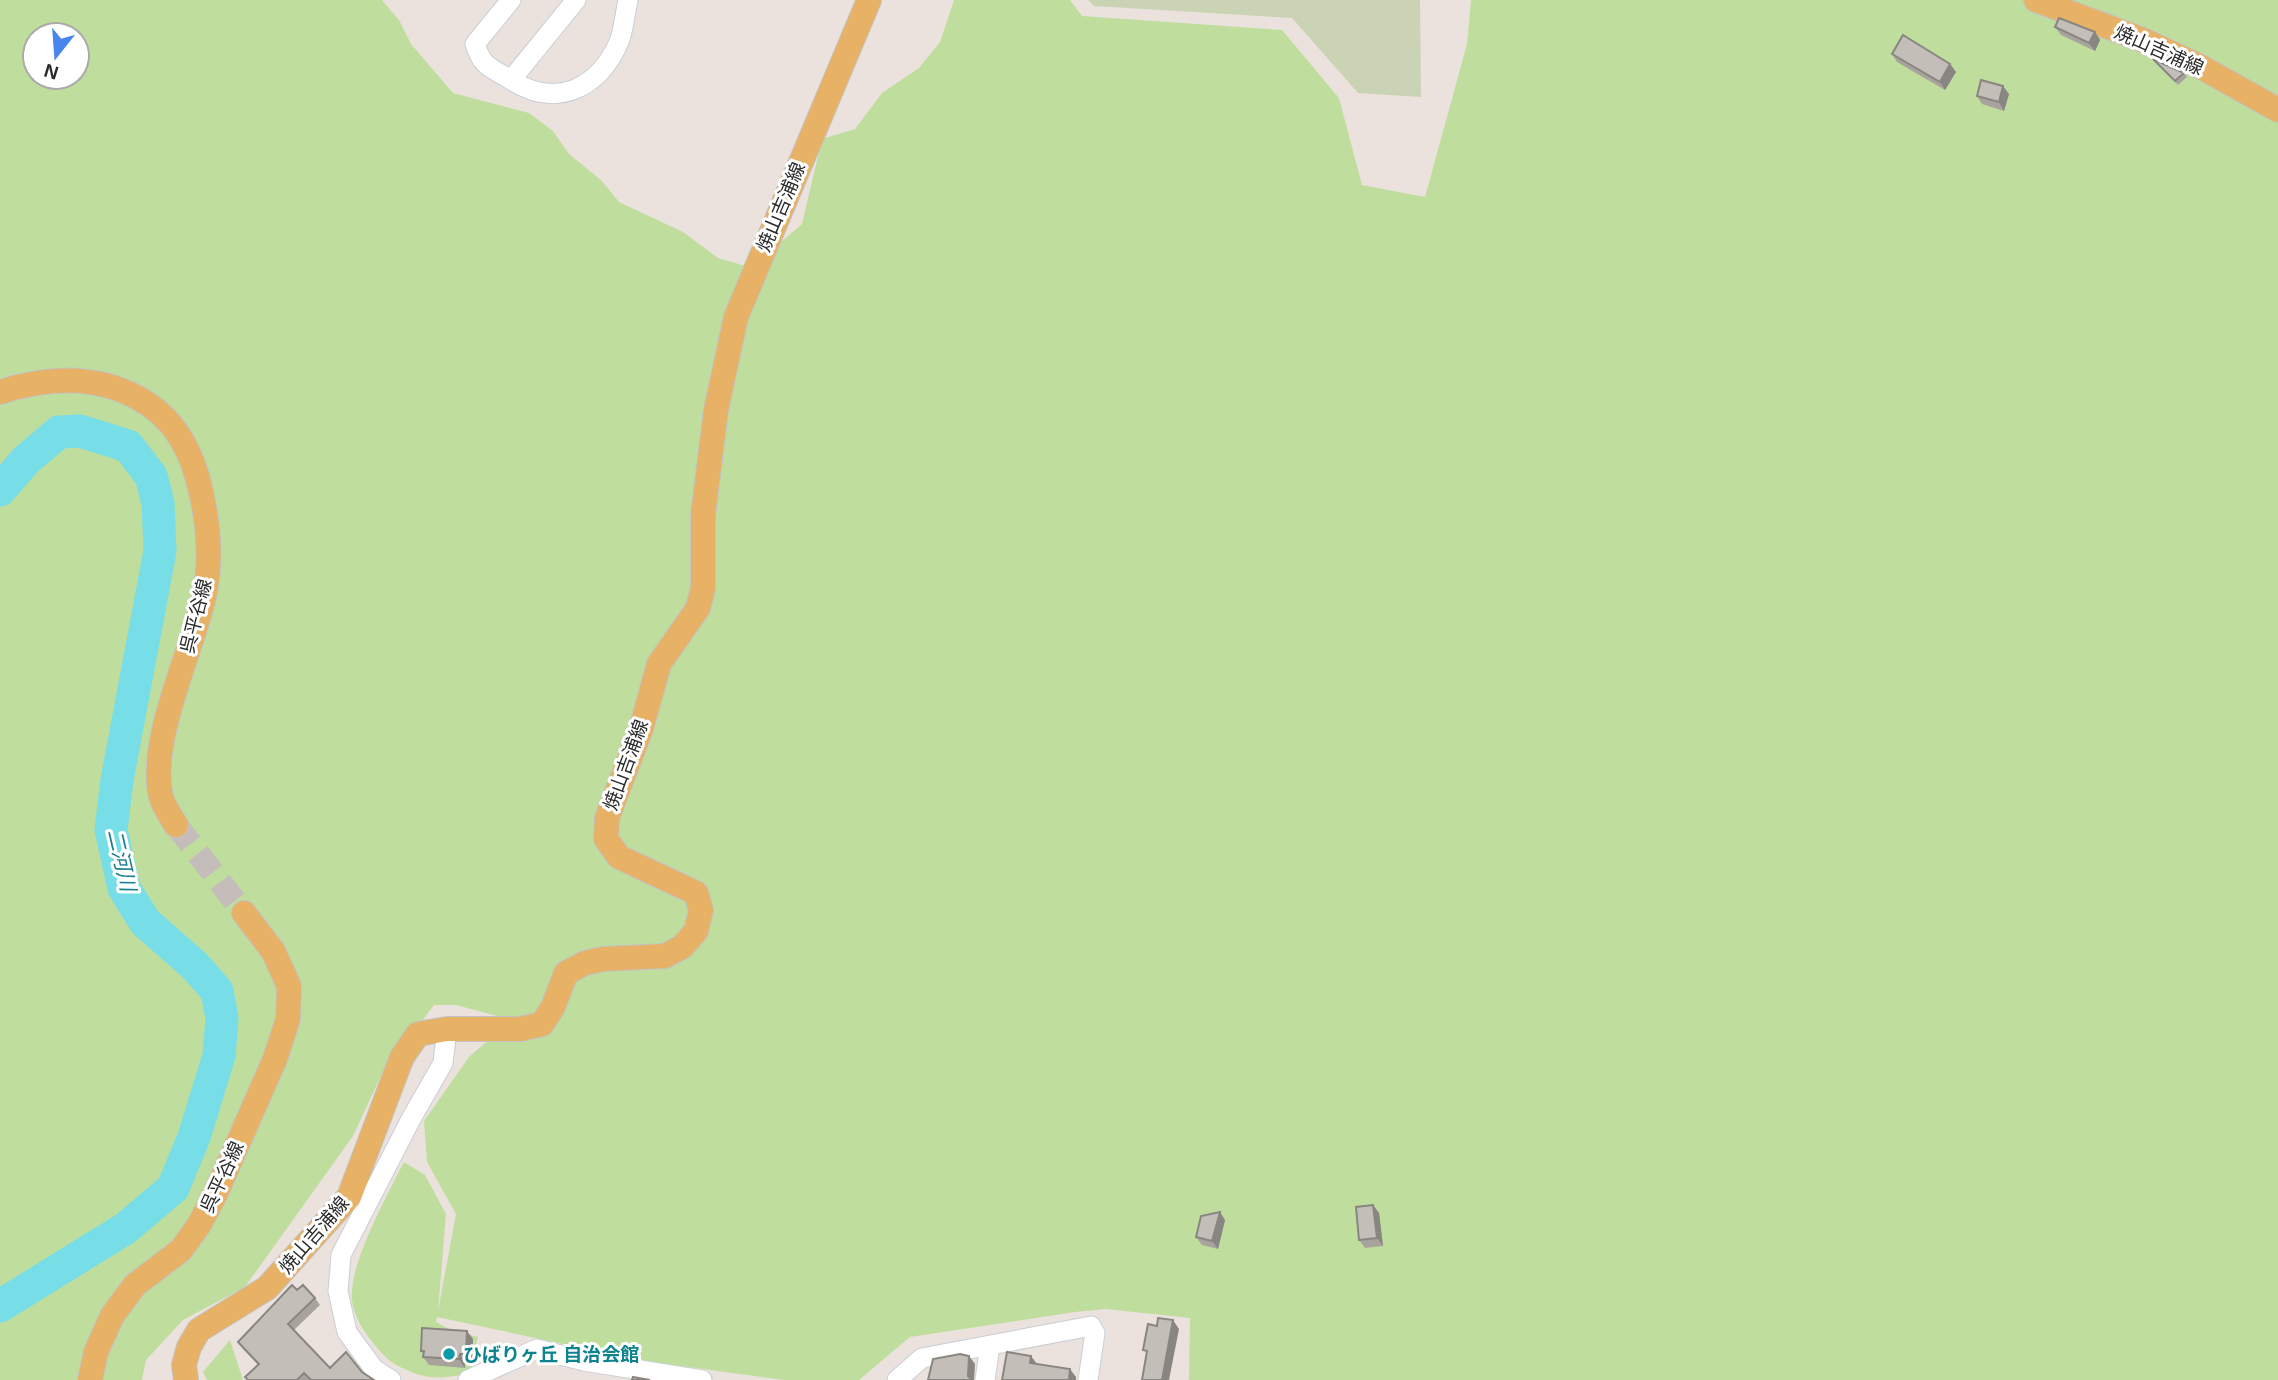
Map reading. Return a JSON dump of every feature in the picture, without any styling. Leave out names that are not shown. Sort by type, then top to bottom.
[{"type":"main road","name":"焼山吉浦線","points":[[186,1380],[184,1365],[189,1347],[199,1330],[267,1288],[349,1197],[402,1057],[418,1034],[447,1029],[521,1030],[542,1024],[553,1007],[566,973],[585,963],[603,959],[665,956],[682,947],[696,931],[701,910],[696,894],[619,857],[607,839],[607,818],[641,729],[659,664],[698,608],[703,588],[705,502],[716,410],[736,317],[869,0]]},
{"type":"main road","name":"焼山吉浦線","points":[[2036,0],[2201,67],[2278,110]]},
{"type":"main road","name":"呉平谷線","points":[[0,392],[21,385],[58,379],[92,381],[127,392],[157,408],[177,432],[192,458],[208,524],[209,559],[204,596],[167,722],[158,763],[162,799],[176,825]]},
{"type":"main road","name":"呉平谷線","points":[[90,1380],[96,1352],[112,1316],[135,1285],[181,1250],[199,1225],[216,1193],[275,1059],[288,1019],[289,986],[273,951],[244,913]]},
{"type":"street","points":[[511,0],[475,44],[481,62],[522,88],[539,93],[563,94],[589,83],[604,68],[619,41],[628,0]]},
{"type":"street","points":[[512,80],[576,0]]},
{"type":"street","points":[[391,1380],[374,1369],[347,1332],[338,1291],[341,1255],[443,1063],[447,1029]]},
{"type":"street","points":[[897,1380],[922,1359],[1091,1326],[1095,1333],[1088,1380]]},
{"type":"street","points":[[985,1380],[990,1346]]},
{"type":"street","points":[[468,1380],[537,1349],[583,1370],[689,1379]]},
{"type":"green space","points":[[0,0],[382,0],[399,20],[411,44],[453,93],[529,113],[553,131],[569,154],[602,181],[619,202],[683,232],[718,258],[746,266],[759,261],[802,224],[822,139],[855,129],[882,93],[919,68],[940,42],[954,0],[1070,0],[1082,16],[1282,30],[1339,98],[1362,185],[1425,197],[1467,44],[1471,0],[2278,0],[2278,1380],[1189,1380],[1190,1318],[1106,1309],[910,1337],[859,1380],[784,1380],[643,1361],[437,1317],[436,1322],[449,1329],[478,1337],[470,1373],[440,1378],[424,1376],[390,1361],[363,1329],[354,1312],[352,1300],[356,1268],[370,1230],[404,1162],[425,1175],[446,1214],[438,1311],[456,1214],[427,1162],[424,1121],[469,1057],[485,1043],[510,1032],[497,1016],[456,1005],[434,1005],[420,1024],[393,1050],[353,1136],[245,1287],[183,1320],[146,1360],[142,1380],[0,1380]]},
{"type":"green space","points":[[1088,0],[1420,0],[1421,97],[1358,93],[1292,18],[1094,6]]},
{"type":"green space","points":[[230,1340],[243,1380],[207,1380],[203,1372]]},
{"type":"building","points":[[2059,18],[2095,32],[2089,43],[2055,27]]},
{"type":"building","points":[[1903,35],[1950,64],[1940,82],[1892,54]]},
{"type":"building","points":[[2153,59],[2184,73],[2175,81]]},
{"type":"building","points":[[1981,80],[2003,86],[1999,102],[1977,96]]},
{"type":"building","points":[[1373,1205],[1377,1238],[1359,1240],[1356,1207]]},
{"type":"building","points":[[1220,1212],[1212,1241],[1196,1237],[1201,1216]]},
{"type":"building","points":[[292,1285],[297,1290],[303,1285],[315,1298],[288,1324],[330,1368],[346,1352],[362,1372],[374,1380],[311,1380],[304,1373],[297,1380],[248,1380],[245,1377],[259,1364],[238,1342]]},
{"type":"building","points":[[1158,1318],[1173,1320],[1162,1380],[1142,1380],[1147,1351],[1143,1350],[1148,1324],[1157,1326]]},
{"type":"building","name":"ひばりヶ丘 自治会館","points":[[422,1328],[467,1331],[466,1354],[460,1354],[459,1359],[423,1357]]},
{"type":"building","points":[[1007,1352],[1031,1356],[1030,1363],[1070,1369],[1069,1380],[1002,1380]]},
{"type":"building","points":[[960,1354],[969,1356],[968,1376],[972,1380],[928,1380],[933,1359]]},
{"type":"waterway","name":"二河川","points":[[0,490],[26,460],[59,432],[80,431],[128,446],[151,476],[158,503],[160,551],[117,780],[111,830],[124,888],[145,922],[195,966],[217,991],[222,1018],[219,1056],[194,1137],[173,1188],[126,1228],[0,1306]]},
{"type":"tunnel","points":[[176,825],[244,913]]},
{"type":"place","name":"ひばりヶ丘 自治会館","points":[[449,1354]]}]
